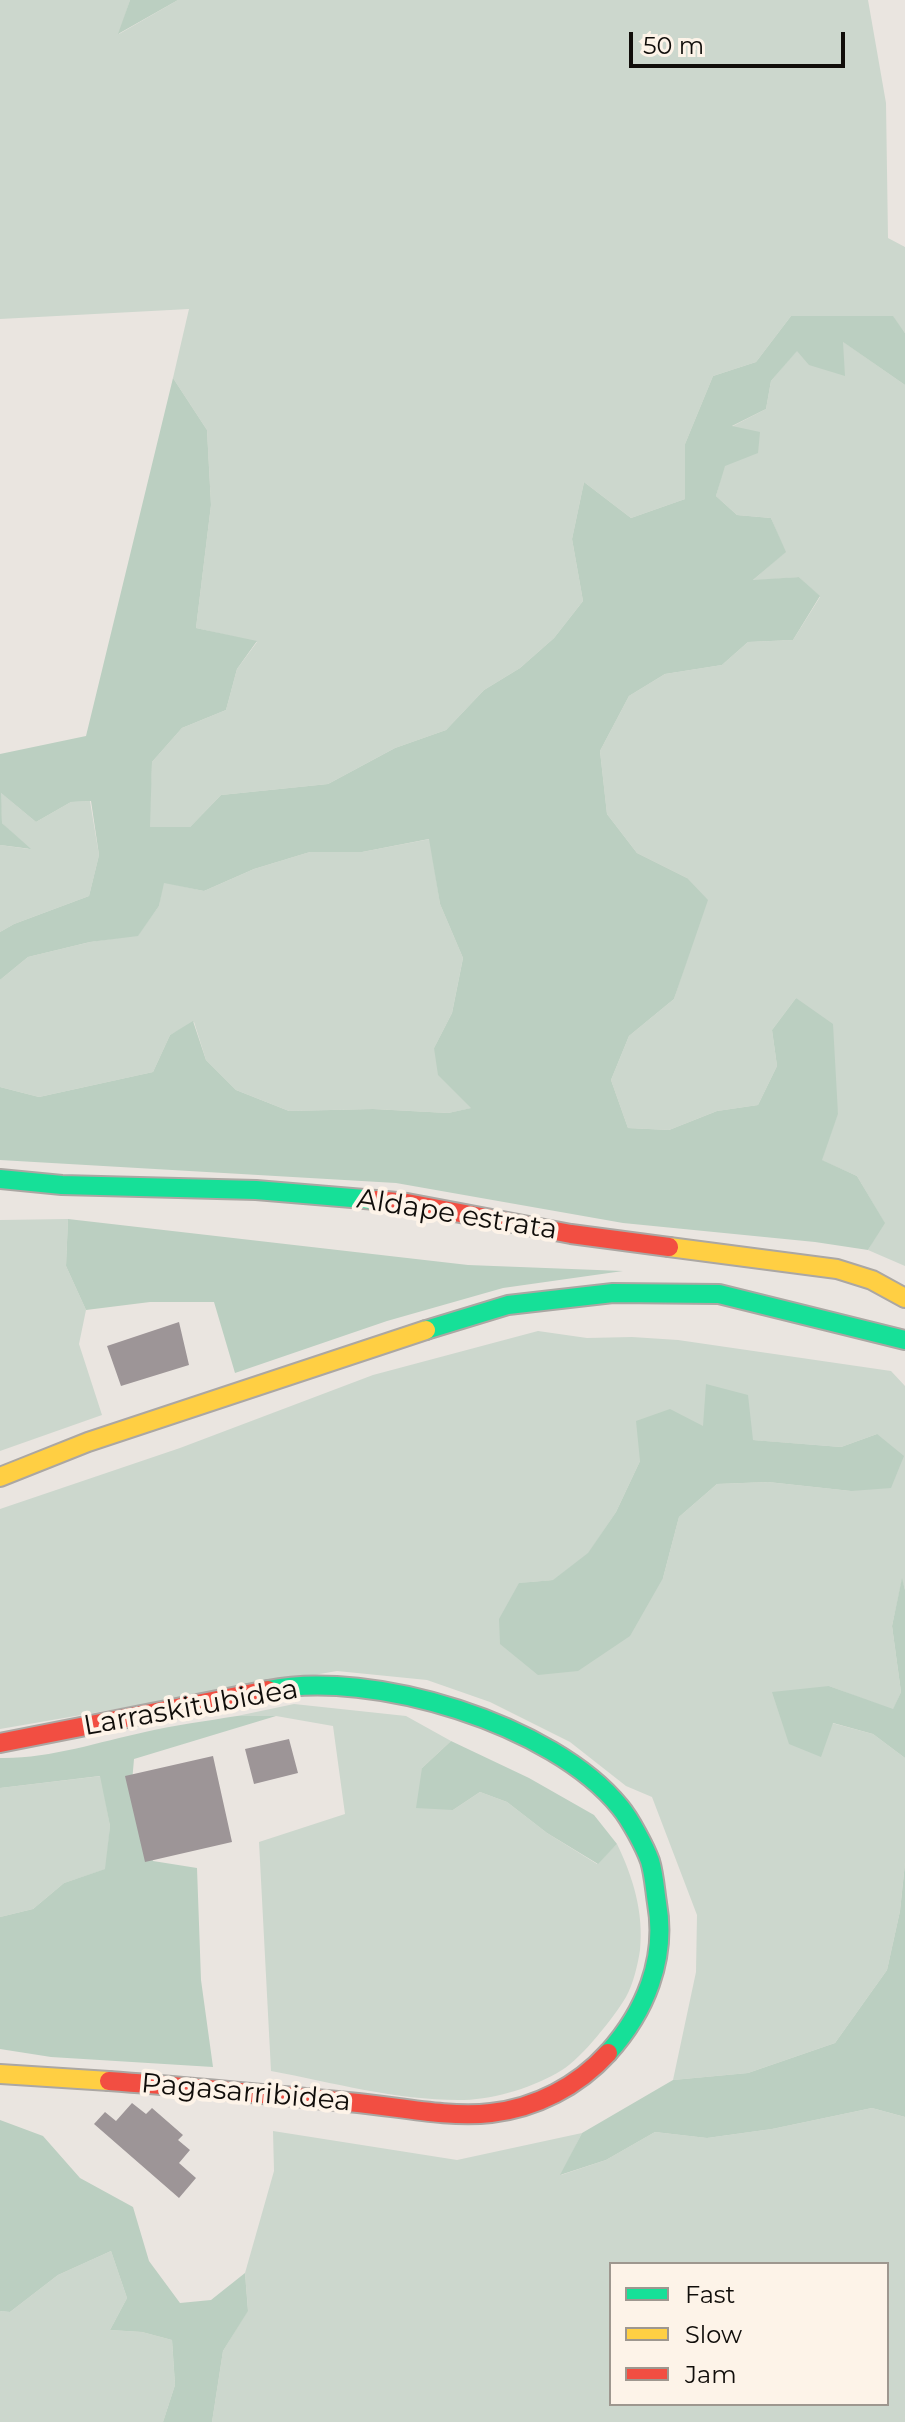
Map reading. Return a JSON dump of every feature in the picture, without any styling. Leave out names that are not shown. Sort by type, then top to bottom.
[{"type":"street","name":"Aldape estrata","points":[[0,1179],[62,1185],[256,1190],[407,1203],[571,1234],[837,1269],[872,1280],[905,1298]]},
{"type":"street","points":[[0,1477],[88,1442],[508,1305],[613,1293],[719,1294],[905,1340]]},
{"type":"street","name":"Larraskitubidea","points":[[0,1743],[287,1686],[372,1688],[454,1706],[516,1733],[578,1767],[621,1808],[650,1861],[661,1925],[654,1977],[630,2028],[590,2073],[546,2099],[491,2113]]},
{"type":"street","name":"Pagasarribidea","points":[[0,2074],[204,2088],[447,2112],[491,2113]]},
{"type":"shaded area","points":[[0,0],[130,0],[119,34],[178,0],[868,0],[886,103],[888,238],[905,247],[905,333],[892,316],[791,316],[756,362],[713,376],[685,444],[685,499],[631,518],[584,482],[572,539],[583,601],[554,638],[520,668],[484,690],[446,730],[395,748],[328,784],[221,795],[190,827],[149,827],[152,762],[182,728],[226,710],[237,669],[257,642],[196,628],[211,505],[207,430],[173,378],[189,309],[0,319]]},
{"type":"shaded area","points":[[842,341],[905,385],[905,1266],[868,1250],[884,1222],[857,1176],[821,1160],[838,1113],[796,998],[772,1030],[777,1066],[758,1105],[717,1111],[669,1130],[628,1128],[611,1080],[629,1036],[674,999],[689,953],[687,878],[637,853],[607,814],[600,751],[629,696],[665,674],[722,665],[748,642],[793,640],[820,597],[799,577],[752,581],[785,552],[771,518],[737,515],[716,496],[731,427],[766,409],[771,381],[797,350]]},
{"type":"shaded area","points":[[0,792],[36,822],[71,802],[90,801],[99,855],[89,896],[0,932],[0,845],[29,849],[2,823]]},
{"type":"shaded area","points":[[430,839],[440,904],[463,958],[452,1013],[434,1048],[472,1108],[448,1113],[373,1109],[289,1111],[236,1090],[206,1060],[194,1022],[170,1035],[153,1072],[39,1097],[0,1087],[0,980],[28,957],[90,942],[138,935],[159,906],[163,882],[204,891],[254,869],[310,852],[362,852]]},
{"type":"shaded area","points":[[68,1219],[66,1266],[86,1310],[79,1344],[102,1415],[0,1451],[0,1220]]},
{"type":"shaded area","points":[[538,1331],[587,1338],[678,1340],[891,1371],[905,1386],[905,1590],[902,1580],[892,1626],[901,1692],[893,1710],[829,1686],[832,1723],[873,1734],[905,1758],[905,1863],[900,1911],[887,1970],[835,2043],[748,2073],[673,2080],[696,1972],[697,1915],[652,1797],[626,1786],[570,1742],[490,1702],[427,1680],[337,1671],[0,1729],[0,1509],[180,1448],[373,1375]],"holes":[[[703,1426],[752,1440],[841,1447],[877,1434],[851,1491],[768,1482],[717,1484],[679,1517],[663,1578],[519,1583],[554,1580],[588,1554],[616,1512],[640,1461]]]},
{"type":"shaded area","points":[[294,1704],[406,1716],[451,1741],[422,1768],[453,1810],[480,1792],[507,1802],[547,1833],[597,1864],[617,1844],[628,1869],[639,1909],[641,1936],[638,1962],[631,1987],[621,2005],[579,2056],[562,2070],[515,2091],[464,2100],[391,2094],[271,2071],[259,1842],[345,1814],[333,1726],[276,1716],[237,1716]]},
{"type":"shaded area","points":[[101,1776],[110,1826],[106,1869],[64,1883],[33,1909],[0,1917],[0,1788]]},
{"type":"shaded area","points":[[872,2108],[905,2117],[905,2422],[212,2422],[223,2351],[248,2310],[245,2273],[274,2171],[273,2131],[457,2160],[582,2133],[561,2175],[606,2160],[655,2132],[707,2138],[772,2129]]},
{"type":"shaded area","points":[[111,2251],[127,2298],[110,2330],[142,2332],[172,2340],[175,2385],[163,2422],[0,2422],[0,2311],[10,2312],[58,2275]]},
{"type":"green space","points":[[130,0],[178,0],[118,34]]},
{"type":"green space","points":[[791,316],[893,316],[905,333],[905,385],[843,342],[845,376],[809,365],[797,351],[771,381],[766,409],[732,426],[760,432],[758,453],[725,466],[716,496],[737,515],[771,518],[786,552],[753,580],[799,577],[820,596],[793,640],[748,642],[722,665],[665,674],[629,696],[600,751],[607,814],[637,853],[687,878],[708,900],[674,999],[629,1036],[611,1080],[628,1128],[669,1130],[717,1111],[758,1105],[777,1066],[772,1030],[796,998],[833,1024],[838,1114],[822,1160],[857,1176],[885,1223],[868,1250],[623,1223],[396,1183],[0,1160],[0,1087],[39,1097],[153,1072],[170,1035],[193,1021],[206,1060],[236,1090],[289,1111],[373,1109],[448,1113],[471,1108],[438,1075],[434,1048],[452,1013],[463,958],[440,904],[429,839],[362,852],[310,852],[254,869],[204,891],[164,883],[159,906],[138,936],[90,942],[28,957],[0,980],[0,932],[89,896],[99,855],[91,801],[71,802],[36,822],[1,793],[2,823],[31,849],[0,845],[0,754],[86,736],[173,378],[207,430],[211,505],[196,628],[257,641],[237,669],[226,710],[182,728],[152,762],[150,827],[190,827],[221,795],[328,784],[395,748],[446,730],[484,690],[520,668],[554,638],[583,601],[572,539],[584,482],[631,518],[685,499],[685,444],[713,376],[756,362]]},
{"type":"green space","points":[[68,1219],[468,1265],[623,1271],[503,1288],[387,1321],[235,1373],[214,1302],[150,1302],[86,1310],[66,1266]]},
{"type":"green space","points":[[706,1384],[748,1395],[753,1440],[841,1447],[877,1434],[904,1456],[891,1488],[851,1491],[768,1482],[717,1484],[679,1517],[663,1578],[630,1636],[578,1671],[538,1675],[500,1644],[499,1619],[519,1583],[553,1580],[588,1553],[616,1512],[640,1461],[636,1421],[670,1409],[703,1426]]},
{"type":"green space","points":[[902,1578],[905,1590],[905,1758],[873,1734],[833,1723],[821,1757],[789,1744],[772,1692],[829,1686],[893,1709],[901,1692],[892,1626]]},
{"type":"green space","points":[[237,1716],[276,1716],[134,1759],[131,1794],[153,1861],[197,1868],[201,1980],[213,2067],[51,2057],[0,2049],[0,1917],[33,1909],[64,1883],[105,1869],[110,1826],[100,1776],[0,1788],[0,1758],[55,1753],[156,1730]]},
{"type":"green space","points":[[451,1741],[529,1778],[594,1815],[617,1844],[598,1864],[547,1833],[507,1802],[480,1792],[453,1810],[416,1808],[422,1768]]},
{"type":"green space","points":[[905,1863],[905,2117],[872,2108],[772,2129],[707,2138],[655,2132],[606,2160],[560,2175],[582,2133],[673,2080],[748,2073],[835,2043],[887,1970],[900,1911]]},
{"type":"green space","points":[[0,2120],[43,2136],[80,2178],[133,2207],[149,2261],[180,2303],[211,2300],[245,2273],[248,2311],[223,2351],[212,2422],[163,2422],[175,2385],[172,2340],[142,2332],[110,2330],[127,2298],[111,2251],[58,2275],[10,2312],[0,2311]]},
{"type":"building","points":[[179,1322],[189,1365],[121,1386],[107,1346]]},
{"type":"building","points":[[289,1739],[298,1773],[254,1784],[245,1749]]},
{"type":"building","points":[[213,1756],[232,1842],[145,1862],[125,1776]]},
{"type":"building","points":[[132,2103],[146,2114],[152,2108],[183,2135],[178,2140],[190,2150],[179,2163],[196,2178],[179,2198],[94,2124],[105,2112],[116,2121]]},
{"type":"traffic: fast","points":[[0,1179],[62,1185],[256,1190],[376,1200]]},
{"type":"traffic: fast","points":[[426,1330],[508,1305],[613,1293],[719,1294],[905,1340]]},
{"type":"traffic: fast","points":[[268,1690],[310,1686],[357,1688],[407,1696],[458,1710],[507,1728],[551,1751],[590,1777],[620,1807],[650,1861],[659,1944],[656,1964],[642,2002],[633,2020],[608,2053]]},
{"type":"traffic: slow","points":[[669,1247],[837,1269],[872,1280],[905,1298]]},
{"type":"traffic: slow","points":[[0,1477],[88,1442],[426,1330]]},
{"type":"traffic: slow","points":[[0,2074],[109,2081]]},
{"type":"traffic: jam","points":[[376,1200],[571,1234],[669,1247]]},
{"type":"traffic: jam","points":[[0,1743],[268,1690]]},
{"type":"traffic: jam","points":[[109,2081],[475,2114],[508,2110],[540,2101],[583,2076],[608,2053]]}]
